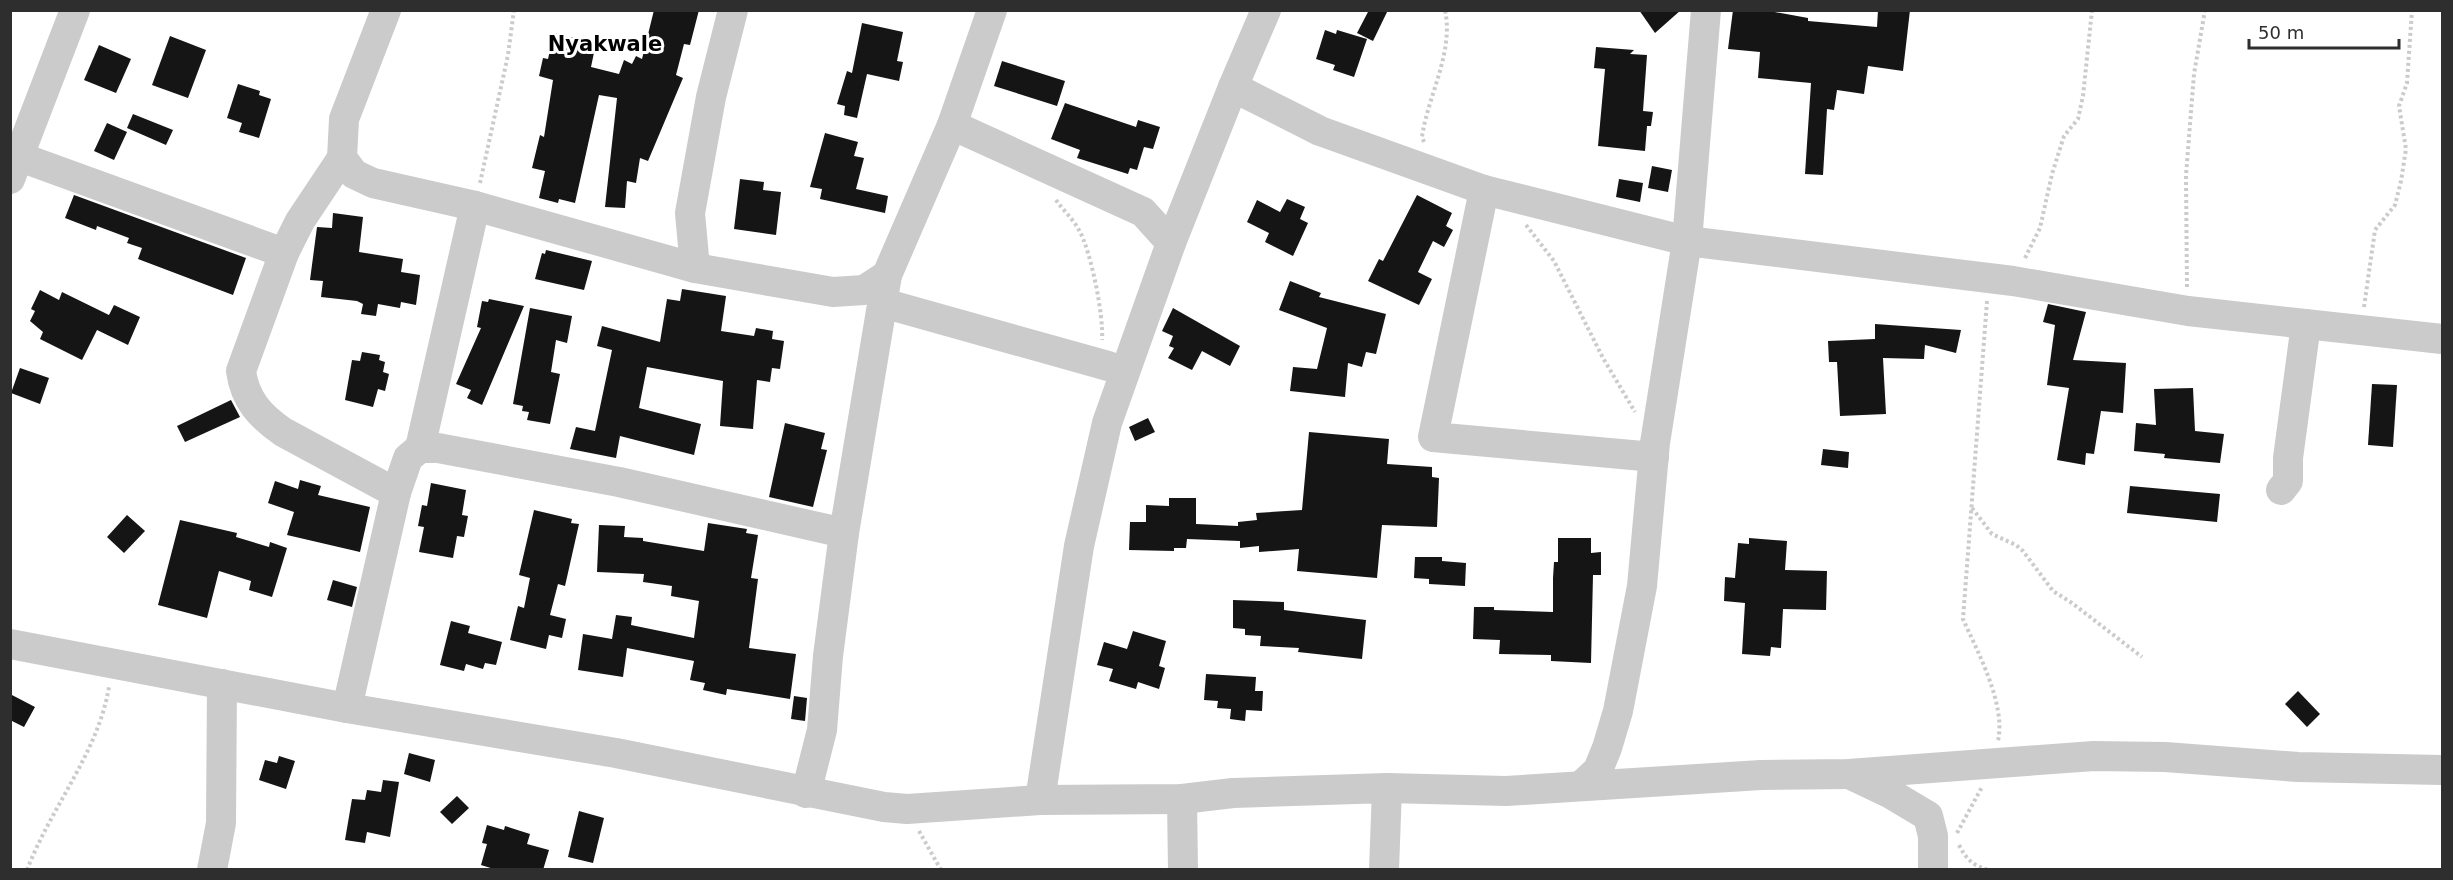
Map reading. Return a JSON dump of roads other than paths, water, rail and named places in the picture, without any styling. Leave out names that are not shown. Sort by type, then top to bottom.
[{"type":"street","points":[[75,10],[15,168],[284,253]]},
{"type":"street","points":[[386,10],[344,118],[342,158],[300,222],[284,253],[242,371],[244,389],[250,401],[266,421],[396,493]]},
{"type":"street","points":[[695,268],[690,213],[711,97],[733,10]]},
{"type":"street","points":[[806,793],[822,730],[828,656],[844,533],[885,289],[952,125],[992,10]]},
{"type":"street","points":[[1040,800],[1079,546],[1107,423],[1171,243],[1266,10]]},
{"type":"street","points":[[1582,785],[1598,770],[1607,748],[1618,711],[1642,586],[1655,450],[1687,241],[1706,10]]},
{"type":"street","points":[[1233,87],[1320,131],[1492,192],[1687,241],[2001,280],[2188,311],[2442,339]]},
{"type":"street","points":[[952,125],[1143,212],[1171,243]]},
{"type":"street","points":[[342,158],[354,174],[374,183],[474,206],[695,268],[832,292],[885,289],[1108,366]]},
{"type":"street","points":[[1492,192],[1433,437],[1655,450]]},
{"type":"street","points":[[1143,212],[1188,199]]},
{"type":"street","points":[[347,708],[396,493],[408,458],[420,448],[474,206]]},
{"type":"street","points":[[2281,490],[2288,481],[2288,458],[2306,324]]},
{"type":"street","points":[[420,448],[438,448],[619,482],[844,533]]},
{"type":"street","points":[[10,644],[25,649],[113,663],[347,708],[616,753],[806,793],[907,810],[1040,800],[1182,799],[1233,793],[1387,788],[1506,791],[1761,775],[1849,774],[1992,762],[2127,755],[2298,767],[2442,770]]},
{"type":"street","points":[[212,870],[221,823],[222,684]]},
{"type":"street","points":[[1849,774],[1891,794],[1928,816],[1933,836],[1933,870]]},
{"type":"street","points":[[1384,870],[1387,788]]},
{"type":"street","points":[[1182,799],[1183,870]]},
{"type":"district","name":"Nyakwale","points":[[605,44]]}]
